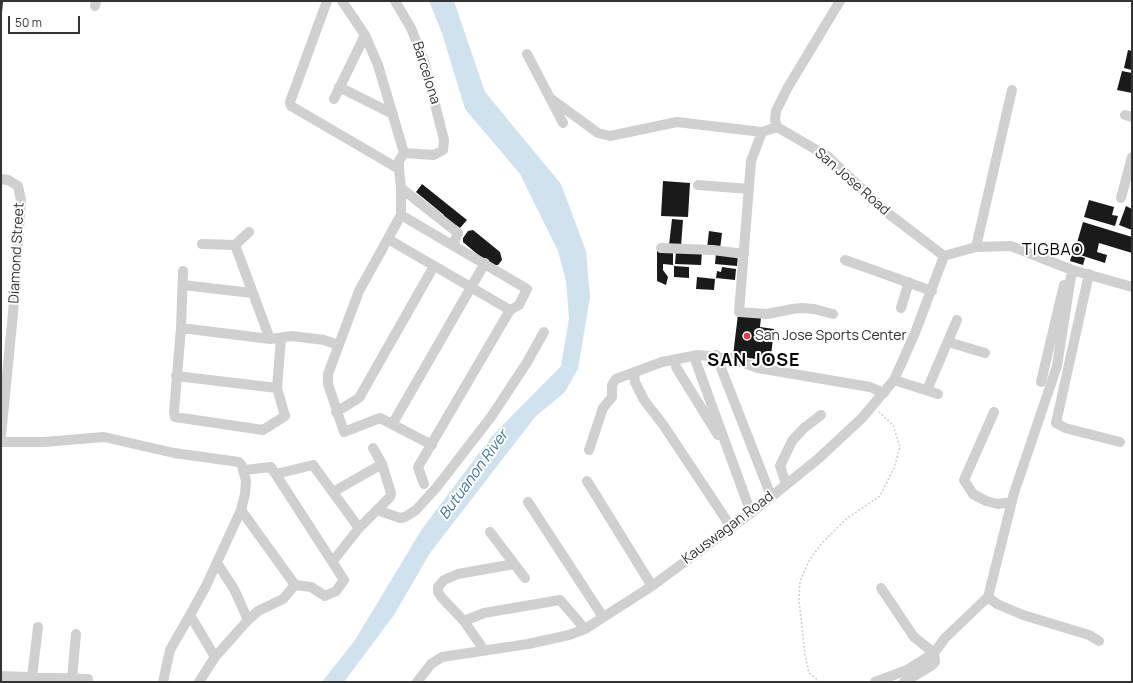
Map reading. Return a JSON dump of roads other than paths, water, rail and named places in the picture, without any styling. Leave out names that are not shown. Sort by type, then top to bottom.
[{"type":"street","points":[[327,1],[290,102],[291,106],[399,169]]},
{"type":"street","points":[[342,1],[365,35],[378,65],[404,153],[399,161],[402,188],[401,215],[359,290],[328,374],[328,384],[336,412],[344,432],[380,418],[393,423],[432,445]]},
{"type":"street","name":"Barcelona","points":[[395,1],[413,33],[424,61],[444,140],[443,150],[434,154],[404,153]]},
{"type":"street","points":[[550,98],[598,133],[610,136],[677,122],[762,132],[777,127],[775,120],[776,111],[788,86],[840,1]]},
{"type":"street","points":[[334,99],[365,35]]},
{"type":"street","points":[[527,54],[563,123]]},
{"type":"street","points":[[339,87],[393,114]]},
{"type":"street","points":[[976,247],[1012,90]]},
{"type":"street","name":"San Jose Road","points":[[777,127],[827,156],[885,211],[944,256]]},
{"type":"street","points":[[762,132],[751,161],[739,312],[767,314],[792,308],[802,308],[814,309],[833,314]]},
{"type":"street","points":[[1121,198],[1128,185],[1132,157]]},
{"type":"street","name":"Diamond Street","points":[[1,180],[8,180],[18,186],[21,200],[13,313],[1,436]]},
{"type":"street","points":[[698,185],[749,190]]},
{"type":"street","points":[[402,188],[458,232],[453,245]]},
{"type":"street","points":[[401,215],[527,289],[519,305],[510,310],[418,467],[424,484]]},
{"type":"street","points":[[202,244],[235,245],[249,232]]},
{"type":"street","points":[[388,239],[510,310]]},
{"type":"street","points":[[235,245],[270,339]]},
{"type":"street","points":[[944,256],[976,247],[1011,246],[1070,269],[1132,287]]},
{"type":"street","points":[[661,248],[713,250],[744,254]]},
{"type":"street","name":"Kauswagan Road","points":[[417,682],[431,664],[442,657],[554,639],[585,629],[652,586],[751,513],[818,460],[874,406],[894,380],[932,291],[944,256]]},
{"type":"street","points":[[845,260],[932,291]]},
{"type":"street","points":[[393,423],[485,263]]},
{"type":"street","points":[[336,412],[359,398],[434,266]]},
{"type":"street","points":[[1041,382],[1070,269]]},
{"type":"street","points":[[875,682],[907,670],[934,654],[946,638],[988,597],[1014,493],[1057,366],[1070,269]]},
{"type":"street","points":[[184,271],[182,285],[181,328],[176,376],[175,416],[263,430],[285,416],[277,388],[282,338]]},
{"type":"street","points":[[1089,274],[1056,423],[1065,428],[1120,442]]},
{"type":"street","points":[[900,308],[909,282]]},
{"type":"street","points":[[182,285],[252,293]]},
{"type":"street","points":[[927,390],[957,320]]},
{"type":"street","points":[[181,328],[270,339],[292,336],[324,340],[338,345]]},
{"type":"street","points":[[377,510],[400,518],[405,518],[416,510],[436,488],[491,417],[526,364],[544,332]]},
{"type":"street","points":[[948,342],[985,353]]},
{"type":"street","points":[[716,355],[771,496]]},
{"type":"street","points":[[589,450],[603,408],[612,397],[613,382],[616,379],[662,362],[691,356],[716,355],[730,358],[758,368],[870,387],[884,393]]},
{"type":"street","points":[[696,362],[751,513]]},
{"type":"street","points":[[676,367],[729,452]]},
{"type":"street","points":[[634,372],[635,382],[644,400],[664,426],[731,527]]},
{"type":"street","points":[[176,376],[277,388]]},
{"type":"street","points":[[687,385],[703,380]]},
{"type":"street","points":[[894,380],[938,394]]},
{"type":"street","points":[[994,412],[964,480],[973,494],[986,501],[998,504],[1012,502]]},
{"type":"street","points":[[786,484],[780,466],[792,441],[804,428],[821,415]]},
{"type":"street","points":[[1,442],[44,442],[104,436],[174,453],[239,462],[244,470],[246,481],[245,494],[241,510],[217,564],[170,650],[163,682]]},
{"type":"street","points":[[333,561],[358,528],[390,497],[391,494],[382,464],[373,448]]},
{"type":"street","points":[[333,492],[382,464]]},
{"type":"street","points":[[276,474],[313,465],[358,528]]},
{"type":"street","points":[[241,510],[295,585],[311,587],[325,596],[336,591],[344,580],[271,467],[244,470]]},
{"type":"street","points":[[587,481],[652,586]]},
{"type":"street","points":[[528,502],[603,617]]},
{"type":"street","points":[[490,532],[525,578]]},
{"type":"street","points":[[217,564],[234,589],[248,620]]},
{"type":"street","points":[[484,650],[464,621],[442,598],[438,592],[438,587],[444,580],[458,574],[514,564]]},
{"type":"street","points":[[199,682],[215,657],[248,620],[258,611],[283,599],[295,585]]},
{"type":"street","points":[[881,588],[914,637],[934,654],[935,662],[931,666],[904,682]]},
{"type":"street","points":[[988,597],[997,604],[1024,615],[1089,635],[1099,641]]},
{"type":"street","points":[[464,621],[484,613],[560,600],[585,629]]},
{"type":"street","points":[[190,615],[215,657]]},
{"type":"street","points":[[29,679],[38,627]]},
{"type":"street","points":[[72,678],[76,634]]},
{"type":"street","points":[[1,676],[29,679],[88,679],[88,682]]},
{"type":"water","name":"Butuanon River","points":[[429,1],[454,1],[485,92],[561,184],[586,251],[590,297],[578,369],[565,392],[535,417],[430,553],[394,615],[344,682],[322,682],[355,640],[422,529],[492,436],[561,366],[569,319],[566,281],[558,251],[520,174],[465,109],[442,33]]},
{"type":"place","name":"San Jose Sports Center","points":[[747,336]]},
{"type":"district","name":"TIGBAO","points":[[1053,251]]},
{"type":"district","name":"SAN JOSE","points":[[754,361]]}]
